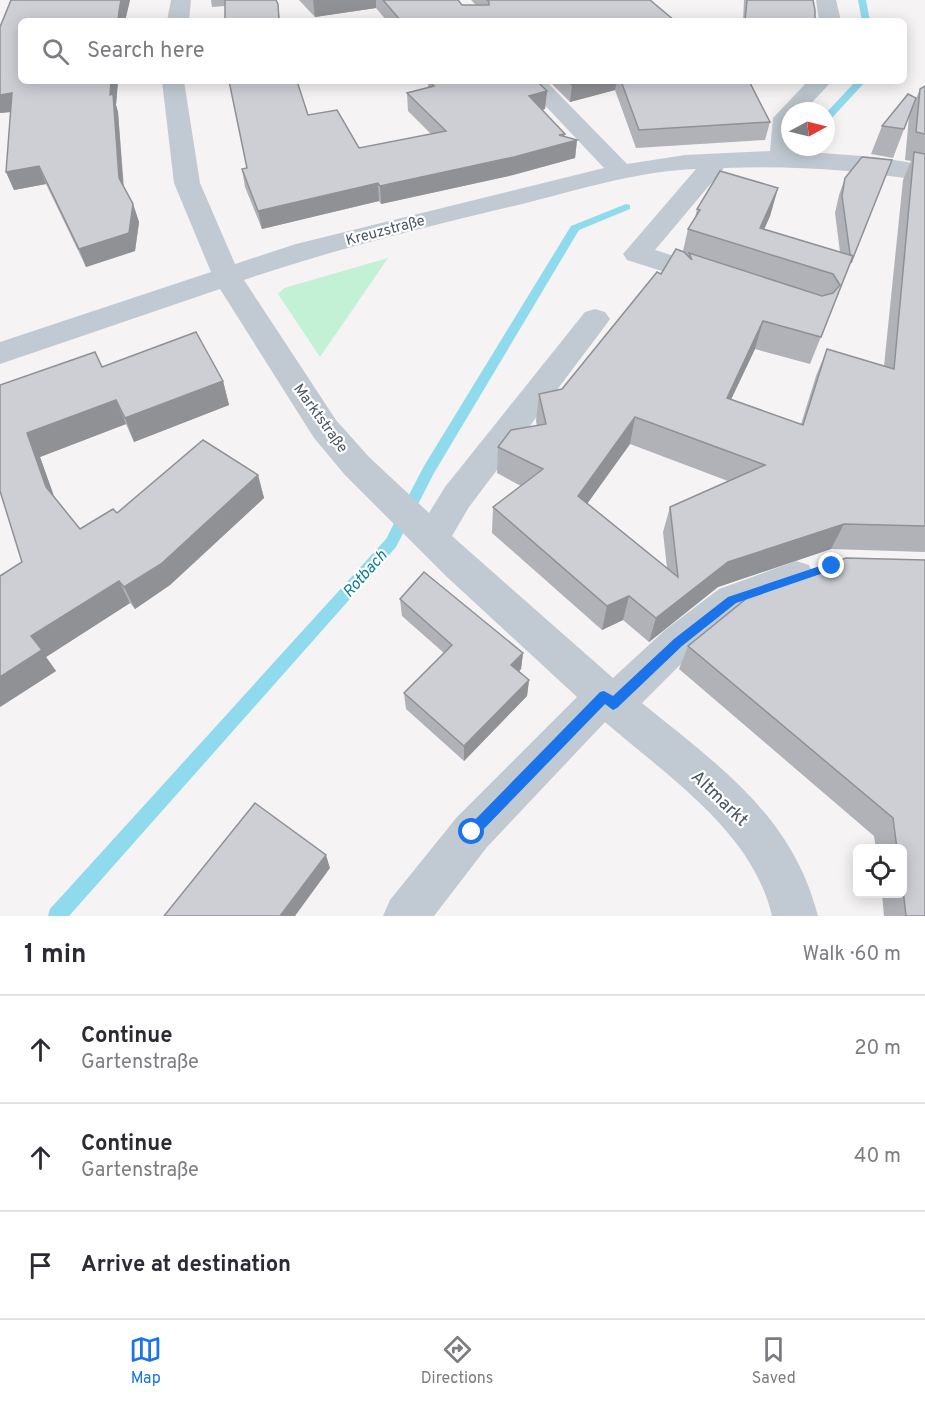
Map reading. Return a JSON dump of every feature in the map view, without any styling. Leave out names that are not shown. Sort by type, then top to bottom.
[{"type":"street","points":[[178,18],[181,0]]},
{"type":"street","points":[[826,0],[829,18]]},
{"type":"street","name":"Marktstraße","points":[[173,84],[187,183],[226,275],[325,429],[357,466],[427,533],[609,700]]},
{"type":"street","points":[[536,84],[621,172]]},
{"type":"street","points":[[801,102],[818,84]]},
{"type":"street","name":"Kreuzstraße","points":[[0,353],[296,253],[444,214],[621,172],[685,162],[782,158],[874,165],[925,173]]},
{"type":"street","points":[[717,160],[637,254],[735,286]]},
{"type":"street","points":[[427,533],[595,319]]},
{"type":"street","points":[[406,916],[472,832],[609,700],[678,642],[732,600],[832,566]]},
{"type":"street","name":"Altmarkt","points":[[609,700],[714,789],[754,831],[788,887],[795,916]]},
{"type":"green space","points":[[388,258],[320,357],[278,294],[284,288]]},
{"type":"building","points":[[11,0],[121,0],[118,18],[18,18],[18,84],[111,84],[119,178],[133,204],[129,233],[79,249],[39,166],[6,172],[12,93],[0,95],[0,27]]},
{"type":"building","points":[[225,0],[276,0],[278,4],[279,18],[225,18]]},
{"type":"building","points":[[383,0],[458,0],[462,5],[489,5],[487,0],[650,0],[671,18],[398,18]]},
{"type":"building","points":[[747,0],[813,0],[815,10],[815,18],[745,18]]},
{"type":"building","points":[[230,84],[298,84],[308,115],[337,110],[359,148],[446,131],[407,93],[434,86],[432,84],[540,84],[547,91],[529,96],[565,134],[559,135],[577,140],[514,157],[380,186],[378,183],[258,211],[242,169],[247,168]]},
{"type":"building","points":[[622,84],[751,84],[770,122],[639,130]]},
{"type":"building","points":[[925,86],[925,134],[916,132],[920,89]]},
{"type":"building","points":[[908,94],[916,98],[904,129],[882,126]]},
{"type":"building","points":[[914,152],[925,154],[925,526],[844,524],[728,562],[656,618],[629,596],[607,606],[493,507],[543,469],[498,447],[511,430],[546,424],[539,394],[562,389],[657,272],[661,274],[676,249],[684,252],[692,260],[689,253],[822,296],[833,293],[840,285],[833,274],[688,229],[720,171],[778,188],[760,228],[853,256],[821,337],[763,321],[727,398],[803,425],[827,349],[894,369]],"holes":[[[635,417],[765,465],[670,507],[678,577],[578,496]]]},
{"type":"building","points":[[862,157],[892,160],[851,263],[853,256],[850,254],[842,196],[845,178]]},
{"type":"building","points":[[196,332],[223,381],[125,418],[116,400],[27,433],[46,487],[80,529],[113,509],[117,513],[203,440],[258,475],[161,564],[124,587],[119,581],[31,636],[42,650],[0,677],[0,576],[22,562],[0,491],[0,385],[95,352],[102,367]]},
{"type":"building","points":[[846,558],[925,560],[925,916],[906,916],[904,898],[907,898],[907,844],[896,844],[893,818],[688,646],[757,590]]},
{"type":"building","points":[[424,572],[523,653],[511,665],[529,680],[464,746],[404,693],[452,645],[400,599]]},
{"type":"building","points":[[255,803],[326,855],[280,916],[164,916]]},
{"type":"waterway","name":"Rotbach","points":[[862,0],[865,18]]},
{"type":"waterway","name":"Rotbach","points":[[835,109],[858,84]]},
{"type":"waterway","name":"Rotbach","points":[[57,916],[391,543],[429,470],[575,228],[626,207]]},
{"type":"route","points":[[472,832],[604,696],[613,704],[678,642],[732,600],[805,573],[832,566]]}]
